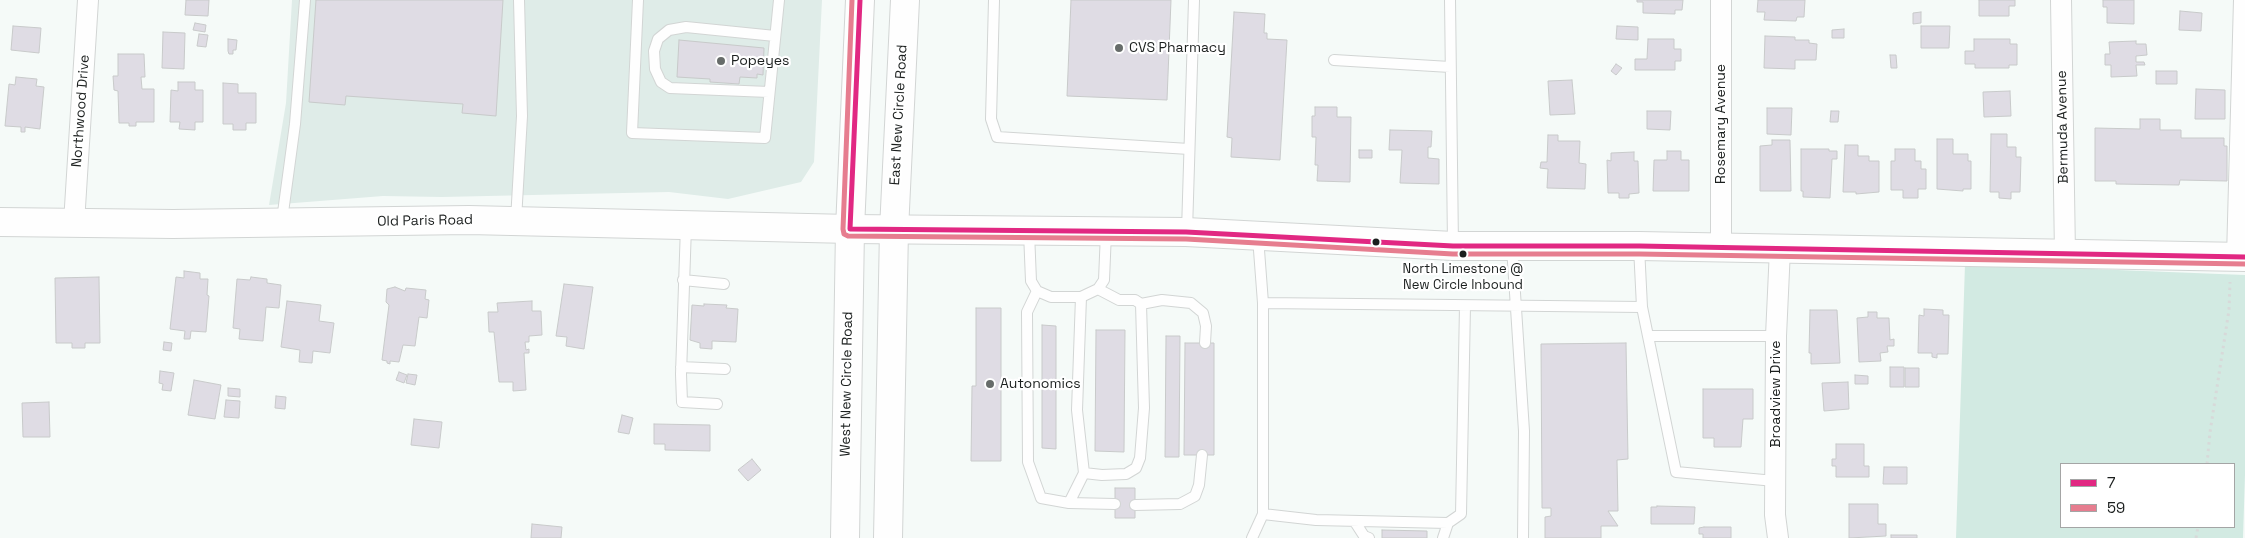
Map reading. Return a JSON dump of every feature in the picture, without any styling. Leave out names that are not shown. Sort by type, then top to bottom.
[{"type":"main road","points":[[850,230],[860,0]]},
{"type":"main road","name":"East New Circle Road","points":[[894,230],[905,0]]},
{"type":"main road","name":"Old Paris Road","points":[[0,222],[516,221],[850,230],[1186,232],[1453,246],[1639,246],[2237,257]]},
{"type":"main road","name":"West New Circle Road","points":[[845,538],[850,230]]},
{"type":"main road","points":[[892,534],[894,230]]},
{"type":"street","name":"Northwood Drive","points":[[74,223],[88,0]]},
{"type":"street","name":"Rosemary Avenue","points":[[1721,0],[1721,248]]},
{"type":"street","name":"Bermuda Avenue","points":[[2061,0],[2065,254]]},
{"type":"street","points":[[2237,257],[2244,0]]},
{"type":"street","name":"Broadview Drive","points":[[1778,538],[1775,516],[1776,336],[1780,249]]},
{"type":"lane","points":[[282,222],[295,124],[305,0]]},
{"type":"lane","points":[[516,221],[522,116],[519,0]]},
{"type":"lane","points":[[638,0],[632,133],[765,138],[779,0]]},
{"type":"lane","points":[[994,0],[991,119],[997,137],[1189,150]]},
{"type":"lane","points":[[1186,232],[1194,0]]},
{"type":"lane","points":[[1450,0],[1453,246]]},
{"type":"lane","points":[[770,92],[670,88],[661,82],[655,69],[654,51],[658,39],[669,30],[686,28],[775,36]]},
{"type":"lane","points":[[1334,60],[1450,67]]},
{"type":"lane","points":[[686,225],[681,367],[682,402],[716,404]]},
{"type":"lane","points":[[1029,231],[1031,281],[1037,291],[1051,297],[1081,297],[1098,289],[1104,280],[1106,232]]},
{"type":"lane","points":[[1252,538],[1263,514],[1262,303],[1258,237]]},
{"type":"lane","points":[[1639,246],[1642,307],[1676,472],[1775,481]]},
{"type":"lane","points":[[1512,247],[1524,431],[1523,538]]},
{"type":"lane","points":[[683,280],[724,284]]},
{"type":"lane","points":[[1098,289],[1119,300],[1135,300],[1141,304],[1162,300],[1192,303],[1203,313],[1206,326],[1205,343]]},
{"type":"lane","points":[[1037,291],[1027,312],[1028,462],[1041,498],[1070,503],[1115,504]]},
{"type":"lane","points":[[1070,503],[1084,473],[1077,410],[1081,297]]},
{"type":"lane","points":[[1262,303],[1642,307]]},
{"type":"lane","points":[[1084,473],[1102,475],[1126,474],[1136,468],[1140,458],[1144,408],[1141,304]]},
{"type":"lane","points":[[1442,538],[1448,524],[1461,514],[1465,306]]},
{"type":"lane","points":[[1648,336],[1776,336]]},
{"type":"lane","points":[[681,367],[725,369]]},
{"type":"lane","points":[[1135,505],[1180,504],[1195,496],[1199,485],[1202,455]]},
{"type":"lane","points":[[1263,514],[1316,520],[1448,524]]},
{"type":"lane","points":[[1355,522],[1364,536],[1369,538]]},
{"type":"path","points":[[2207,463],[2210,432],[2237,257]]},
{"type":"shaded area","points":[[292,0],[822,0],[814,162],[801,182],[728,199],[669,192],[442,197],[383,196],[269,205],[286,103]]},
{"type":"green space","points":[[1965,264],[2245,275],[2245,475],[2243,538],[1956,538]]},
{"type":"building","points":[[186,0],[209,0],[208,16],[185,15]]},
{"type":"building","points":[[316,0],[503,0],[496,116],[462,113],[463,104],[346,96],[345,105],[309,102]]},
{"type":"building","name":"CVS Pharmacy","points":[[1071,0],[1171,0],[1167,100],[1067,96]]},
{"type":"building","points":[[1637,0],[1683,0],[1682,10],[1675,10],[1675,14],[1643,13],[1643,2],[1637,2]]},
{"type":"building","points":[[1758,0],[1805,0],[1804,17],[1797,17],[1796,21],[1764,20],[1765,12],[1757,12]]},
{"type":"building","points":[[1979,0],[2015,0],[2015,6],[2009,6],[2009,16],[1979,16]]},
{"type":"building","points":[[2103,0],[2134,0],[2134,24],[2107,23],[2107,7],[2103,7]]},
{"type":"building","points":[[2180,11],[2202,13],[2201,31],[2179,30]]},
{"type":"building","points":[[1234,12],[1265,14],[1264,33],[1267,33],[1267,39],[1287,40],[1280,160],[1231,157],[1232,138],[1227,137]]},
{"type":"building","points":[[1921,12],[1921,23],[1913,24],[1913,13]]},
{"type":"building","points":[[195,23],[206,25],[205,32],[193,30]]},
{"type":"building","points":[[13,26],[41,28],[39,53],[11,50]]},
{"type":"building","points":[[1617,26],[1638,27],[1638,40],[1616,39]]},
{"type":"building","points":[[1921,26],[1950,26],[1949,48],[1921,48]]},
{"type":"building","points":[[1844,29],[1844,38],[1832,38],[1832,30]]},
{"type":"building","points":[[163,32],[185,33],[184,69],[162,68]]},
{"type":"building","points":[[199,34],[208,35],[206,47],[197,46]]},
{"type":"building","points":[[1765,36],[1795,37],[1795,40],[1809,40],[1809,43],[1817,44],[1816,60],[1795,60],[1795,69],[1764,68]]},
{"type":"building","points":[[228,39],[237,40],[236,50],[233,50],[233,54],[229,54],[228,51]]},
{"type":"building","points":[[1648,39],[1674,39],[1674,49],[1681,49],[1681,61],[1675,61],[1675,70],[1635,70],[1635,59],[1647,59]]},
{"type":"building","points":[[1974,39],[2010,39],[2010,44],[2017,44],[2017,65],[2009,65],[2009,68],[1975,68],[1975,64],[1965,64],[1965,51],[1974,51]]},
{"type":"building","name":"Popeyes","points":[[679,40],[764,48],[763,75],[757,74],[757,78],[740,77],[739,84],[710,82],[710,79],[677,77]]},
{"type":"building","points":[[2136,41],[2136,44],[2146,44],[2147,55],[2136,56],[2136,62],[2144,62],[2145,65],[2136,65],[2137,76],[2111,77],[2111,65],[2105,65],[2105,54],[2110,54],[2109,42]]},
{"type":"building","points":[[118,54],[144,54],[145,77],[141,77],[142,89],[154,89],[154,122],[136,122],[136,126],[129,126],[129,123],[119,123],[118,91],[114,90],[113,76],[118,76]]},
{"type":"building","points":[[1890,55],[1896,55],[1897,68],[1891,68]]},
{"type":"building","points":[[1616,64],[1622,68],[1616,75],[1611,71]]},
{"type":"building","points":[[2156,71],[2177,71],[2177,84],[2156,84]]},
{"type":"building","points":[[16,77],[37,79],[36,86],[44,87],[40,129],[25,127],[25,132],[21,132],[21,127],[5,126],[9,84],[15,85]]},
{"type":"building","points":[[1572,80],[1575,114],[1550,115],[1548,81]]},
{"type":"building","points":[[178,82],[195,82],[195,90],[203,90],[203,122],[195,122],[195,130],[179,129],[180,122],[170,122],[171,90],[178,91]]},
{"type":"building","points":[[223,83],[238,84],[238,93],[256,93],[256,123],[246,123],[246,130],[233,130],[233,124],[223,124]]},
{"type":"building","points":[[2196,89],[2225,90],[2225,119],[2195,119]]},
{"type":"building","points":[[2010,91],[2011,116],[1984,117],[1983,92]]},
{"type":"building","points":[[1315,107],[1337,107],[1337,117],[1351,117],[1350,182],[1317,181],[1318,165],[1315,165],[1316,137],[1312,137],[1312,116],[1315,116]]},
{"type":"building","points":[[1767,108],[1792,108],[1791,135],[1767,134]]},
{"type":"building","points":[[1647,111],[1671,111],[1670,130],[1647,129]]},
{"type":"building","points":[[1831,111],[1839,111],[1838,122],[1830,122]]},
{"type":"building","points":[[2140,119],[2160,119],[2160,130],[2181,130],[2181,138],[2224,138],[2224,146],[2227,146],[2227,181],[2180,180],[2179,185],[2116,184],[2116,181],[2095,181],[2095,128],[2140,129]]},
{"type":"building","points":[[1390,130],[1432,131],[1431,147],[1428,147],[1428,158],[1439,159],[1439,184],[1400,183],[1402,150],[1389,150]]},
{"type":"building","points":[[1991,134],[2007,134],[2007,147],[2016,147],[2016,157],[2021,157],[2020,192],[2011,192],[2011,199],[1999,198],[1999,192],[1990,192]]},
{"type":"building","points":[[1548,135],[1558,135],[1558,141],[1580,141],[1579,163],[1586,164],[1585,189],[1547,188],[1548,169],[1540,168],[1541,162],[1547,162]]},
{"type":"building","points":[[1937,139],[1953,139],[1953,154],[1968,154],[1968,161],[1971,161],[1971,189],[1963,189],[1963,191],[1937,189]]},
{"type":"building","points":[[1772,140],[1790,140],[1791,191],[1760,191],[1760,146],[1772,145]]},
{"type":"building","points":[[1845,145],[1858,145],[1858,156],[1869,156],[1869,161],[1879,161],[1879,192],[1856,194],[1856,192],[1843,192]]},
{"type":"building","points":[[1801,149],[1829,149],[1829,151],[1837,151],[1837,159],[1832,159],[1830,198],[1803,197],[1803,191],[1801,191]]},
{"type":"building","points":[[1895,149],[1915,149],[1915,161],[1921,161],[1921,169],[1926,169],[1926,189],[1918,189],[1918,198],[1903,198],[1903,190],[1891,190],[1891,161],[1895,161]]},
{"type":"building","points":[[1359,150],[1372,150],[1372,158],[1359,158]]},
{"type":"building","points":[[1667,151],[1681,151],[1681,160],[1689,160],[1689,191],[1653,191],[1654,160],[1667,160]]},
{"type":"building","points":[[1634,152],[1634,161],[1638,161],[1639,193],[1629,194],[1629,198],[1619,198],[1619,193],[1608,193],[1607,160],[1611,161],[1611,153]]},
{"type":"building","points":[[1464,268],[1472,268],[1472,272],[1464,272]]},
{"type":"building","points":[[184,271],[200,273],[200,279],[208,279],[207,295],[209,296],[206,332],[191,331],[190,339],[184,339],[185,331],[170,329],[176,277],[184,278]]},
{"type":"building","points":[[99,277],[100,343],[85,343],[85,348],[72,348],[72,343],[56,343],[55,278]]},
{"type":"building","points":[[251,277],[267,279],[267,283],[281,285],[279,308],[266,307],[263,341],[239,339],[240,329],[233,328],[237,279],[250,280]]},
{"type":"building","points":[[564,284],[593,287],[584,349],[566,346],[567,337],[556,336]]},
{"type":"building","points":[[395,287],[405,291],[406,288],[426,290],[425,299],[429,300],[427,318],[419,317],[415,346],[403,345],[399,362],[390,361],[390,364],[382,360],[389,305],[386,302],[387,289]]},
{"type":"building","points":[[287,301],[321,305],[319,321],[334,323],[330,353],[313,351],[312,363],[299,362],[300,350],[281,347]]},
{"type":"building","points":[[532,301],[532,311],[541,311],[542,335],[529,336],[529,342],[525,342],[526,350],[529,349],[529,353],[524,353],[526,390],[513,391],[513,382],[499,382],[494,332],[489,332],[488,312],[498,312],[497,303]]},
{"type":"building","points":[[704,304],[727,305],[726,308],[738,309],[736,342],[712,341],[712,349],[700,348],[700,343],[690,340],[692,305],[704,306]]},
{"type":"building","points":[[976,308],[1001,308],[1001,461],[971,461],[972,386],[976,386]]},
{"type":"building","points":[[1924,309],[1943,310],[1943,315],[1949,315],[1948,354],[1937,354],[1937,358],[1932,357],[1932,353],[1918,353],[1919,315],[1924,316]]},
{"type":"building","points":[[1810,310],[1837,310],[1840,363],[1811,364],[1811,353],[1809,353]]},
{"type":"building","points":[[1868,312],[1877,312],[1877,318],[1889,318],[1890,340],[1894,339],[1894,346],[1887,346],[1888,352],[1880,353],[1881,361],[1859,362],[1857,318],[1868,317]]},
{"type":"building","points":[[1042,325],[1056,326],[1056,449],[1042,448]]},
{"type":"building","points":[[1096,330],[1125,330],[1124,452],[1095,451]]},
{"type":"building","points":[[1166,336],[1180,336],[1179,457],[1165,457]]},
{"type":"building","points":[[164,342],[172,343],[171,351],[163,350]]},
{"type":"building","points":[[1185,343],[1214,343],[1214,455],[1184,455]]},
{"type":"building","points":[[1626,343],[1628,459],[1617,460],[1618,511],[1608,511],[1618,526],[1601,526],[1601,538],[1545,538],[1545,517],[1551,516],[1551,508],[1542,508],[1541,344]]},
{"type":"building","points":[[1890,367],[1904,367],[1904,387],[1890,387]]},
{"type":"building","points":[[1905,368],[1919,368],[1919,387],[1905,387]]},
{"type":"building","points":[[160,371],[174,373],[171,391],[162,390],[163,384],[159,383]]},
{"type":"building","points":[[399,372],[407,375],[404,383],[396,380]]},
{"type":"building","points":[[408,374],[417,375],[415,385],[406,383]]},
{"type":"building","points":[[1855,375],[1868,376],[1868,384],[1855,384]]},
{"type":"building","points":[[194,380],[221,385],[215,419],[188,415]]},
{"type":"building","points":[[1848,382],[1849,409],[1824,411],[1822,383]]},
{"type":"building","points":[[228,388],[240,389],[240,397],[228,396]]},
{"type":"building","points":[[1703,389],[1753,389],[1753,419],[1743,419],[1741,447],[1714,447],[1714,438],[1703,438]]},
{"type":"building","points":[[276,396],[286,397],[285,409],[275,408]]},
{"type":"building","points":[[226,400],[240,401],[239,418],[224,417]]},
{"type":"building","points":[[49,402],[50,437],[23,437],[22,403]]},
{"type":"building","points":[[622,415],[633,418],[629,434],[618,432]]},
{"type":"building","points":[[414,419],[442,422],[439,448],[411,445]]},
{"type":"building","points":[[654,424],[710,425],[710,451],[665,450],[665,444],[654,444]]},
{"type":"building","points":[[1836,444],[1864,444],[1864,466],[1869,466],[1869,477],[1836,477],[1836,466],[1832,466],[1832,459],[1836,459]]},
{"type":"building","points":[[752,459],[761,470],[748,481],[738,470]]},
{"type":"building","points":[[1884,467],[1907,467],[1907,484],[1883,484]]},
{"type":"building","points":[[1115,488],[1135,488],[1135,518],[1115,518]]},
{"type":"building","points":[[1849,504],[1878,504],[1878,524],[1886,524],[1886,536],[1849,538]]},
{"type":"building","points":[[1651,507],[1695,507],[1694,524],[1651,524]]},
{"type":"building","points":[[532,524],[562,527],[561,538],[531,538]]},
{"type":"building","points":[[1731,527],[1731,538],[1703,538],[1703,534],[1699,534],[1699,528]]},
{"type":"building","points":[[1382,530],[1427,531],[1427,538],[1382,538]]},
{"type":"building","points":[[1891,535],[1917,535],[1917,538],[1891,538]]},
{"type":"transit line","name":"59","points":[[852,0],[843,229],[844,234],[848,236],[1186,239],[1453,254],[1639,254],[2245,264]]},
{"type":"transit line","name":"7","points":[[860,0],[850,229],[1186,232],[1453,246],[1639,246],[2245,257]]},
{"type":"place","name":"CVS Pharmacy","points":[[1119,48]]},
{"type":"place","name":"Popeyes","points":[[721,61]]},
{"type":"place","name":"North Limestone @ New Circle Inbound","points":[[1463,254]]},
{"type":"place","name":"Autonomics","points":[[990,384]]}]
